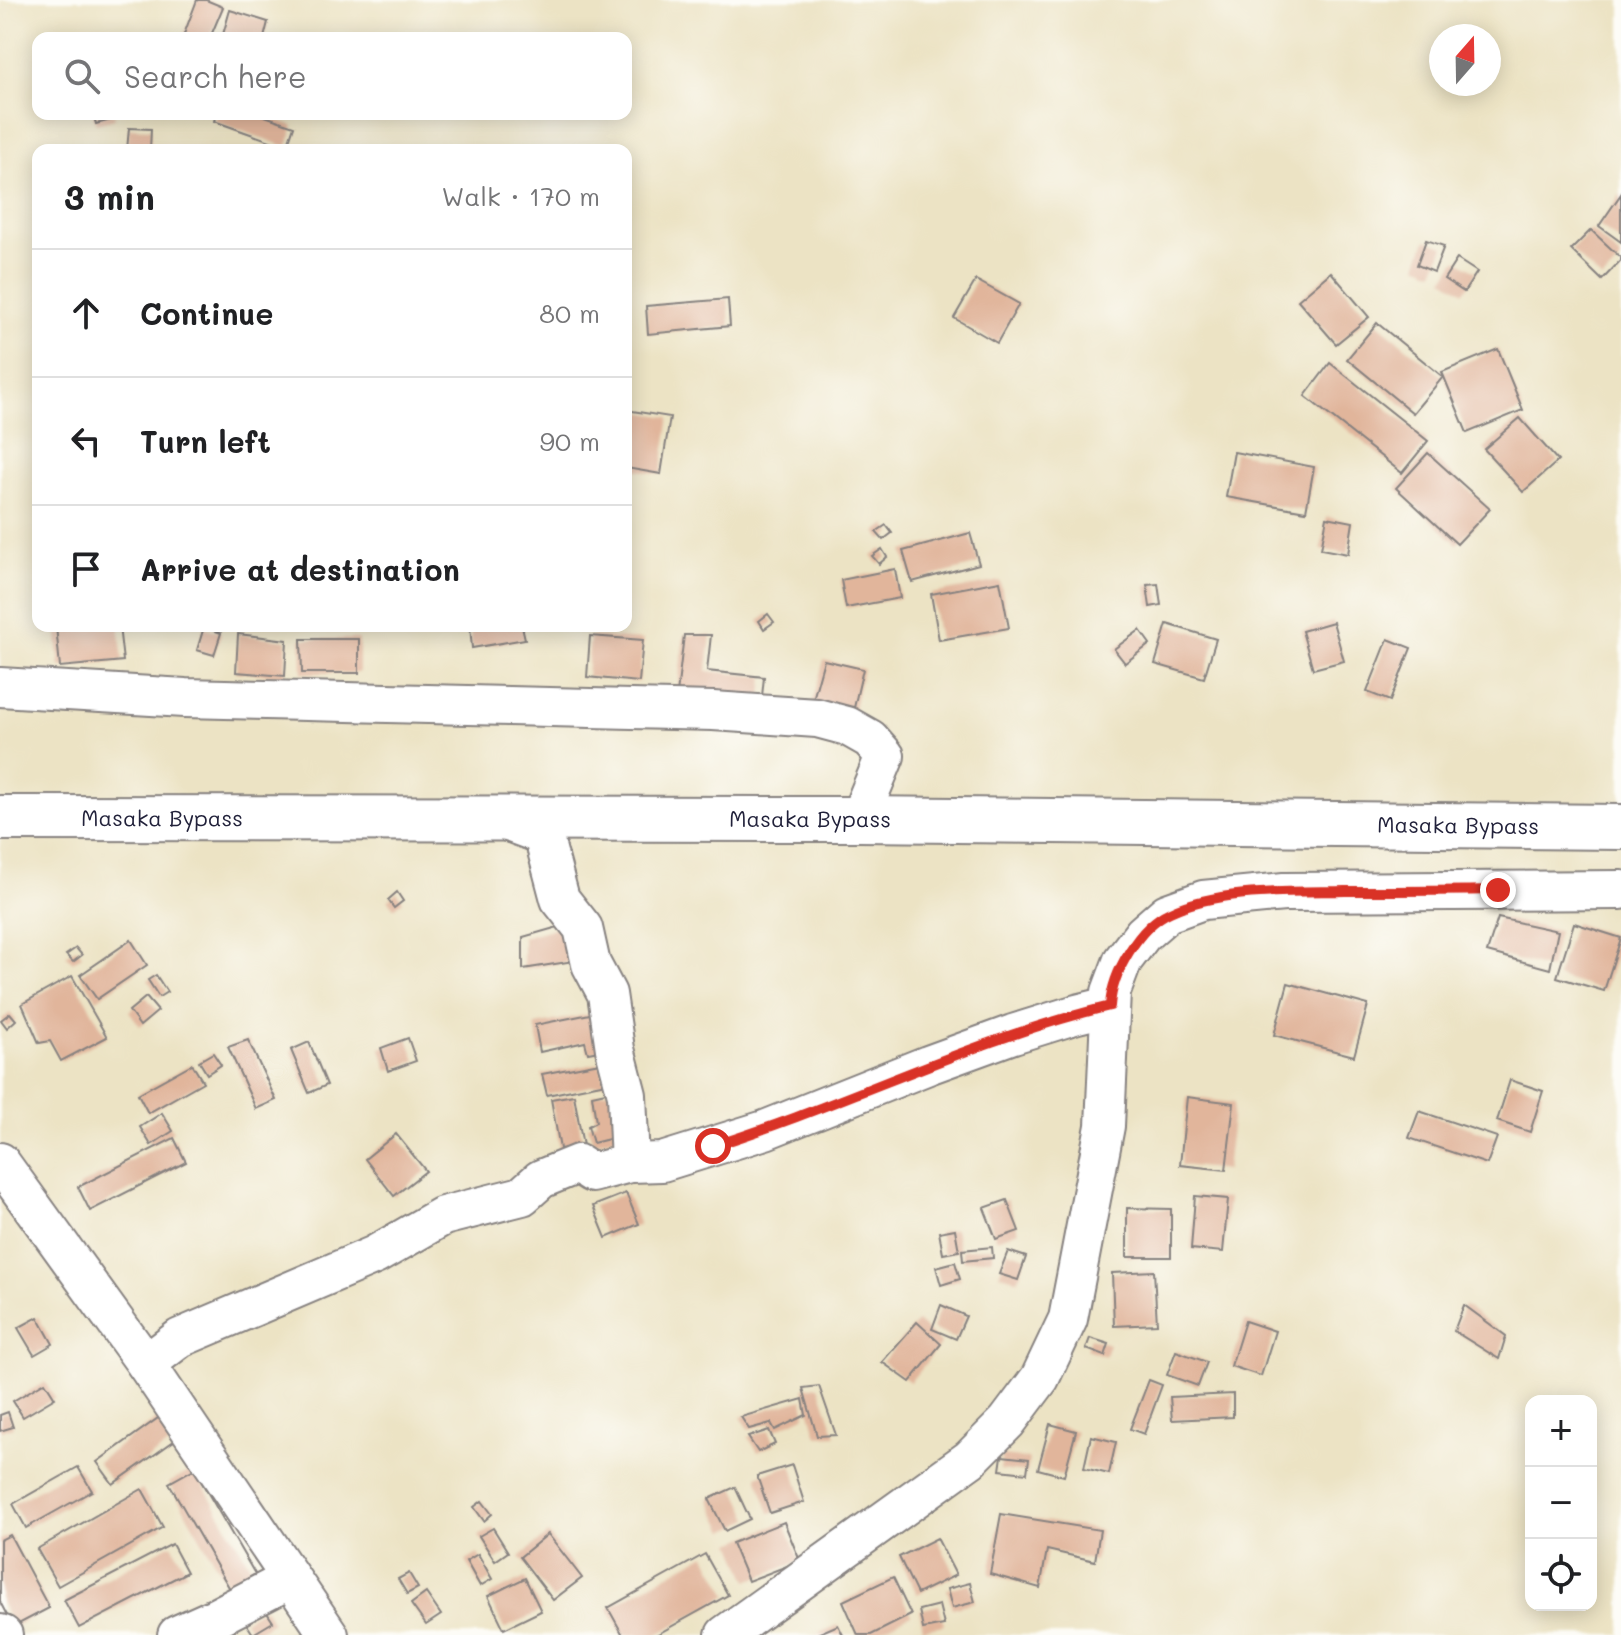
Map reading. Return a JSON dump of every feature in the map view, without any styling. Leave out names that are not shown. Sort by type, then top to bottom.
[{"type":"highway","name":"Masaka Bypass","points":[[0,818],[859,819],[1621,827]]},
{"type":"street","points":[[0,687],[185,698],[713,711],[817,718],[847,726],[870,739],[885,756],[859,819]]},
{"type":"street","points":[[498,818],[543,835],[560,899],[583,928],[591,964],[607,994],[615,1049],[627,1095],[630,1163]]},
{"type":"street","points":[[725,1635],[970,1459],[1007,1422],[1040,1378],[1068,1319],[1105,1126],[1111,992],[1123,960],[1143,934],[1167,913],[1203,900],[1284,892],[1621,890]]},
{"type":"street","points":[[146,1364],[180,1338],[375,1255],[443,1216],[522,1196],[541,1179],[578,1164],[592,1173],[630,1163],[662,1162],[765,1130],[1026,1030],[1110,1006]]},
{"type":"street","points":[[0,1162],[146,1364],[329,1635]]},
{"type":"street","points":[[177,1635],[290,1579]]},
{"type":"building","points":[[197,0],[223,7],[213,32],[185,32]]},
{"type":"building","points":[[230,10],[268,22],[266,32],[224,32]]},
{"type":"building","points":[[276,120],[294,126],[288,144],[279,144],[214,121]]},
{"type":"building","points":[[129,128],[151,129],[150,144],[128,144]]},
{"type":"building","points":[[1621,194],[1621,242],[1599,226]]},
{"type":"building","points":[[1591,230],[1621,258],[1602,280],[1571,250]]},
{"type":"building","points":[[1426,240],[1444,246],[1434,272],[1417,265]]},
{"type":"building","points":[[1457,259],[1477,272],[1464,292],[1444,279]]},
{"type":"building","points":[[1331,272],[1369,317],[1336,344],[1298,300]]},
{"type":"building","points":[[976,280],[1019,304],[997,343],[954,318]]},
{"type":"building","points":[[728,299],[730,326],[648,334],[646,306]]},
{"type":"building","points":[[1377,323],[1443,377],[1413,413],[1347,359]]},
{"type":"building","points":[[1498,349],[1523,410],[1467,433],[1442,372]]},
{"type":"building","points":[[1330,363],[1428,441],[1402,473],[1305,396]]},
{"type":"building","points":[[632,411],[670,417],[661,474],[632,469]]},
{"type":"building","points":[[1520,418],[1558,461],[1523,492],[1484,449]]},
{"type":"building","points":[[1234,452],[1314,467],[1306,511],[1226,497]]},
{"type":"building","points":[[1428,453],[1490,509],[1457,544],[1396,488]]},
{"type":"building","points":[[1327,517],[1353,522],[1348,554],[1321,549]]},
{"type":"building","points":[[886,525],[892,533],[883,540],[876,532]]},
{"type":"building","points":[[970,533],[979,564],[912,582],[903,551]]},
{"type":"building","points":[[882,549],[887,557],[879,564],[872,556]]},
{"type":"building","points":[[895,569],[900,598],[846,608],[841,580]]},
{"type":"building","points":[[1000,581],[1009,628],[939,640],[931,594]]},
{"type":"building","points":[[1158,584],[1161,605],[1150,607],[1147,585]]},
{"type":"building","points":[[768,614],[774,622],[764,629],[759,621]]},
{"type":"building","points":[[1333,622],[1344,661],[1313,669],[1302,631]]},
{"type":"building","points":[[1167,624],[1216,639],[1204,678],[1155,664]]},
{"type":"building","points":[[1140,630],[1150,644],[1125,663],[1114,649]]},
{"type":"building","points":[[57,632],[120,632],[123,661],[60,667]]},
{"type":"building","points":[[202,632],[221,633],[214,655],[197,650]]},
{"type":"building","points":[[471,632],[523,632],[525,639],[472,648]]},
{"type":"building","points":[[238,634],[287,640],[285,676],[236,672]]},
{"type":"building","points":[[684,635],[711,635],[707,671],[764,677],[761,706],[677,694]]},
{"type":"building","points":[[590,636],[643,640],[639,682],[587,677]]},
{"type":"building","points":[[301,639],[359,639],[359,673],[302,673]]},
{"type":"building","points":[[1388,639],[1411,648],[1390,701],[1367,692]]},
{"type":"building","points":[[824,660],[863,669],[853,712],[812,703]]},
{"type":"building","points":[[397,892],[403,901],[394,908],[388,900]]},
{"type":"building","points":[[1498,918],[1558,931],[1550,969],[1487,952]]},
{"type":"building","points":[[1574,923],[1621,938],[1604,991],[1557,977]]},
{"type":"building","points":[[565,925],[574,961],[523,969],[523,937]]},
{"type":"building","points":[[131,940],[147,965],[97,999],[80,975]]},
{"type":"building","points":[[76,948],[82,955],[73,962],[66,955]]},
{"type":"building","points":[[156,975],[167,992],[159,997],[148,980]]},
{"type":"building","points":[[72,976],[107,1037],[61,1061],[50,1041],[39,1043],[22,1004]]},
{"type":"building","points":[[1288,983],[1368,1005],[1354,1056],[1274,1035]]},
{"type":"building","points":[[146,997],[158,1011],[140,1026],[129,1011]]},
{"type":"building","points":[[600,1012],[604,1050],[588,1053],[585,1042],[540,1052],[535,1025]]},
{"type":"building","points":[[10,1013],[16,1020],[7,1028],[1,1020]]},
{"type":"building","points":[[408,1038],[416,1061],[388,1071],[381,1048]]},
{"type":"building","points":[[248,1040],[276,1100],[256,1109],[228,1047]]},
{"type":"building","points":[[309,1042],[327,1085],[309,1093],[291,1050]]},
{"type":"building","points":[[213,1053],[221,1065],[207,1074],[199,1061]]},
{"type":"building","points":[[600,1063],[606,1083],[547,1095],[542,1074]]},
{"type":"building","points":[[192,1064],[203,1082],[148,1113],[138,1094]]},
{"type":"building","points":[[1510,1080],[1543,1091],[1530,1132],[1497,1121]]},
{"type":"building","points":[[610,1091],[617,1137],[593,1143],[588,1126],[596,1122],[592,1095]]},
{"type":"building","points":[[574,1095],[583,1146],[560,1149],[551,1099]]},
{"type":"building","points":[[1187,1097],[1234,1103],[1226,1170],[1180,1165]]},
{"type":"building","points":[[1419,1111],[1497,1137],[1487,1164],[1409,1138]]},
{"type":"building","points":[[162,1113],[173,1131],[151,1145],[140,1127]]},
{"type":"building","points":[[396,1134],[426,1171],[394,1196],[365,1159]]},
{"type":"building","points":[[174,1138],[186,1162],[90,1211],[78,1187]]},
{"type":"building","points":[[626,1193],[639,1224],[606,1238],[593,1206]]},
{"type":"building","points":[[1195,1196],[1228,1199],[1223,1252],[1191,1249]]},
{"type":"building","points":[[1007,1200],[1019,1231],[996,1239],[984,1208]]},
{"type":"building","points":[[1127,1208],[1171,1209],[1171,1257],[1127,1257]]},
{"type":"building","points":[[955,1229],[959,1251],[943,1254],[939,1232]]},
{"type":"building","points":[[992,1247],[993,1258],[963,1261],[962,1250]]},
{"type":"building","points":[[1008,1251],[1026,1257],[1018,1280],[999,1274]]},
{"type":"building","points":[[955,1262],[960,1279],[941,1285],[936,1267]]},
{"type":"building","points":[[1154,1271],[1157,1324],[1114,1326],[1112,1273]]},
{"type":"building","points":[[941,1305],[966,1316],[956,1339],[932,1329]]},
{"type":"building","points":[[1464,1305],[1506,1336],[1499,1359],[1454,1331]]},
{"type":"building","points":[[38,1317],[53,1344],[34,1355],[18,1328]]},
{"type":"building","points":[[1245,1321],[1275,1331],[1261,1376],[1231,1366]]},
{"type":"building","points":[[917,1322],[941,1344],[910,1382],[882,1362]]},
{"type":"building","points":[[1090,1338],[1109,1344],[1105,1356],[1086,1349]]},
{"type":"building","points":[[1176,1351],[1207,1362],[1198,1386],[1167,1375]]},
{"type":"building","points":[[1149,1380],[1162,1385],[1144,1434],[1130,1429]]},
{"type":"building","points":[[45,1382],[55,1398],[23,1417],[13,1401]]},
{"type":"building","points":[[819,1386],[836,1435],[817,1436],[803,1388]]},
{"type":"building","points":[[1233,1394],[1233,1417],[1172,1420],[1170,1397]]},
{"type":"building","points":[[803,1399],[806,1415],[775,1430],[771,1423],[749,1429],[741,1417]]},
{"type":"building","points":[[8,1412],[13,1427],[0,1431],[0,1415]]},
{"type":"building","points":[[161,1416],[178,1438],[113,1484],[97,1462]]},
{"type":"building","points":[[1050,1424],[1076,1431],[1064,1476],[1038,1469]]},
{"type":"building","points":[[769,1430],[775,1444],[758,1452],[748,1437]]},
{"type":"building","points":[[1091,1436],[1116,1442],[1109,1474],[1084,1468]]},
{"type":"building","points":[[1002,1456],[1029,1459],[1027,1473],[1000,1470]]},
{"type":"building","points":[[792,1465],[804,1502],[770,1513],[757,1476]]},
{"type":"building","points":[[78,1467],[92,1491],[26,1528],[13,1504]]},
{"type":"building","points":[[194,1469],[255,1574],[230,1589],[169,1483]]},
{"type":"building","points":[[735,1487],[750,1519],[725,1531],[709,1499]]},
{"type":"building","points":[[142,1489],[163,1527],[58,1586],[37,1549]]},
{"type":"building","points":[[482,1501],[492,1514],[484,1521],[474,1507]]},
{"type":"building","points":[[1001,1514],[1100,1530],[1095,1561],[1047,1550],[1040,1588],[990,1574]]},
{"type":"building","points":[[784,1522],[800,1561],[748,1581],[732,1543]]},
{"type":"building","points":[[493,1528],[508,1552],[495,1561],[479,1536]]},
{"type":"building","points":[[548,1534],[582,1578],[553,1600],[520,1557]]},
{"type":"building","points":[[10,1535],[49,1608],[13,1627],[0,1602],[0,1540]]},
{"type":"building","points":[[937,1538],[956,1575],[917,1594],[899,1557]]},
{"type":"building","points":[[172,1544],[187,1572],[79,1628],[64,1600]]},
{"type":"building","points":[[478,1554],[492,1579],[480,1586],[466,1561]]},
{"type":"building","points":[[705,1554],[728,1595],[656,1635],[623,1635],[608,1608]]},
{"type":"building","points":[[409,1573],[418,1588],[407,1594],[398,1579]]},
{"type":"building","points":[[893,1577],[911,1615],[871,1635],[858,1635],[843,1601]]},
{"type":"building","points":[[525,1578],[541,1611],[504,1629],[488,1596]]},
{"type":"building","points":[[970,1583],[975,1602],[952,1608],[947,1589]]},
{"type":"building","points":[[426,1593],[441,1615],[426,1625],[411,1604]]},
{"type":"building","points":[[939,1605],[944,1625],[923,1629],[919,1610]]},
{"type":"building","points":[[264,1608],[273,1622],[253,1634],[244,1620]]},
{"type":"building","points":[[838,1625],[843,1635],[815,1635]]},
{"type":"route","points":[[713,1146],[765,1130],[1013,1034],[1110,1006],[1111,992],[1123,960],[1143,934],[1167,913],[1203,900],[1284,892],[1498,890]]}]
